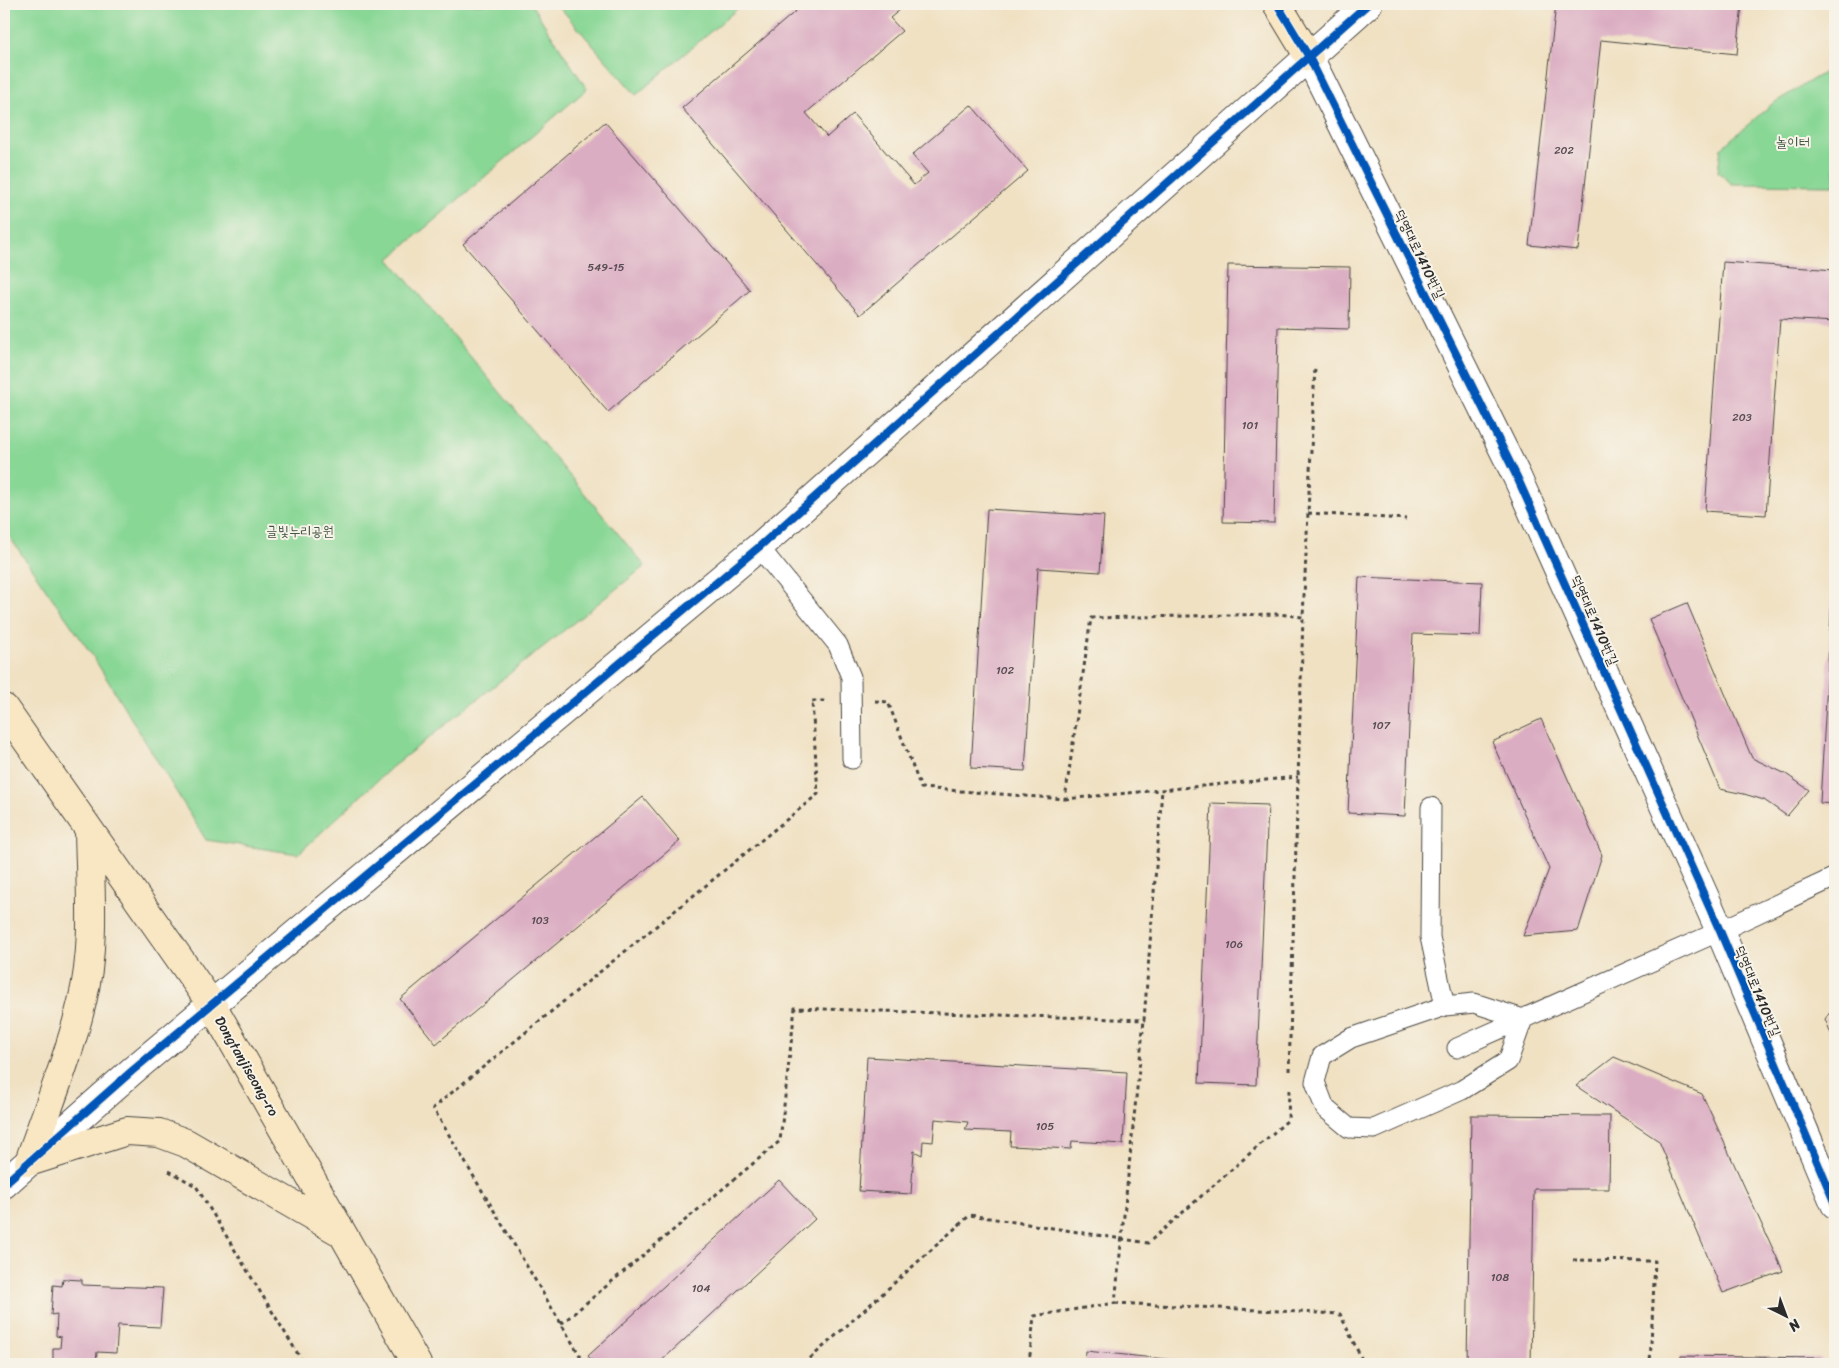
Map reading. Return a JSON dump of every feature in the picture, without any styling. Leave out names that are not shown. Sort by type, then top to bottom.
[{"type":"street","points":[[1276,4],[1309,57]]},
{"type":"street","points":[[4,1184],[132,1071],[758,547],[1368,4]]},
{"type":"street","name":"덕영대로1410번길","points":[[1309,57],[1517,477],[1720,932],[1835,1204]]},
{"type":"street","name":"Dongtanjiseong-ro","points":[[4,708],[212,1005],[418,1364]]},
{"type":"street","points":[[29,1162],[83,1001],[91,942],[89,830]]},
{"type":"street","points":[[29,1162],[126,1132],[159,1132],[186,1143],[343,1233]]},
{"type":"lane","points":[[758,547],[838,645],[851,677],[852,760]]},
{"type":"lane","points":[[1431,807],[1430,937],[1445,1006]]},
{"type":"lane","points":[[1457,1048],[1720,932],[1835,877]]},
{"type":"lane","points":[[1474,1003],[1523,1019],[1508,1061],[1462,1090],[1374,1129],[1349,1128],[1325,1108],[1315,1082],[1322,1056],[1351,1038],[1445,1006],[1474,1003]]},
{"type":"path","points":[[804,1364],[970,1215],[1148,1243],[1288,1120],[1303,617],[1315,367]]},
{"type":"path","points":[[1308,513],[1406,519]]},
{"type":"path","points":[[1065,799],[1091,618],[1280,614],[1303,617]]},
{"type":"path","points":[[585,1364],[433,1108],[818,794],[812,701],[888,702],[921,788],[1065,799],[1298,777]]},
{"type":"path","points":[[1115,1303],[1144,1020],[1162,790]]},
{"type":"path","points":[[561,1324],[780,1141],[795,1008],[1144,1020]]},
{"type":"path","points":[[161,1167],[196,1186],[304,1364]]},
{"type":"path","points":[[1573,1260],[1655,1261],[1650,1364]]},
{"type":"path","points":[[1029,1364],[1034,1316],[1115,1303],[1340,1314],[1364,1364]]},
{"type":"green space","name":"글빛누리공원","points":[[4,4],[531,4],[587,89],[389,259],[645,566],[392,767],[298,854],[206,840],[92,655],[4,529]]},
{"type":"green space","points":[[557,4],[743,4],[636,95]]},
{"type":"green space","name":"놀이터","points":[[1835,66],[1835,185],[1732,184],[1718,172],[1721,148],[1772,104]]},
{"type":"building","points":[[804,4],[907,4],[890,18],[902,31],[806,113],[827,137],[853,114],[914,185],[928,173],[912,155],[971,105],[1028,171],[860,315],[682,108]]},
{"type":"building","points":[[1556,4],[1742,4],[1737,54],[1601,40],[1578,250],[1529,245]]},
{"type":"building","points":[[605,122],[750,290],[608,412],[463,244]]},
{"type":"building","points":[[1723,262],[1835,270],[1835,322],[1780,319],[1766,515],[1705,511]]},
{"type":"building","points":[[1228,265],[1350,267],[1349,329],[1278,327],[1274,523],[1223,522]]},
{"type":"building","points":[[987,509],[1104,516],[1100,572],[1038,568],[1025,771],[971,768]]},
{"type":"building","points":[[1835,563],[1835,804],[1820,803]]},
{"type":"building","points":[[1359,577],[1482,582],[1480,636],[1413,634],[1405,816],[1348,813]]},
{"type":"building","points":[[1687,603],[1752,758],[1786,774],[1809,790],[1787,816],[1764,800],[1720,789],[1649,619]]},
{"type":"building","points":[[1541,719],[1602,855],[1578,931],[1523,936],[1549,869],[1492,742]]},
{"type":"building","points":[[643,797],[680,841],[436,1044],[400,999]]},
{"type":"building","points":[[1211,803],[1268,805],[1256,1085],[1199,1083]]},
{"type":"building","points":[[1835,1006],[1835,1043],[1825,1019]]},
{"type":"building","points":[[867,1057],[1127,1072],[1123,1144],[1072,1141],[1071,1149],[1010,1146],[1011,1132],[965,1130],[968,1122],[935,1119],[933,1142],[923,1141],[922,1155],[914,1151],[911,1194],[859,1191]]},
{"type":"building","points":[[1614,1057],[1702,1094],[1783,1271],[1723,1293],[1659,1141],[1576,1086]]},
{"type":"building","points":[[1471,1115],[1610,1116],[1609,1189],[1534,1189],[1531,1364],[1467,1364]]},
{"type":"building","points":[[779,1180],[815,1219],[658,1364],[595,1364],[588,1356]]},
{"type":"building","points":[[63,1279],[82,1280],[82,1285],[163,1288],[160,1327],[118,1325],[116,1353],[97,1352],[96,1364],[53,1364],[53,1348],[60,1348],[61,1337],[56,1336],[57,1314],[51,1315],[53,1285],[62,1286]]},
{"type":"building","points":[[1086,1351],[1204,1363],[1204,1364],[1085,1364]]},
{"type":"building","points":[[1681,1356],[1821,1358],[1821,1364],[1680,1364]]},
{"type":"cycle path","points":[[1277,4],[1309,57],[1517,477],[1720,931],[1835,1204]]},
{"type":"cycle path","points":[[4,1184],[132,1071],[759,547],[1368,4]]}]
